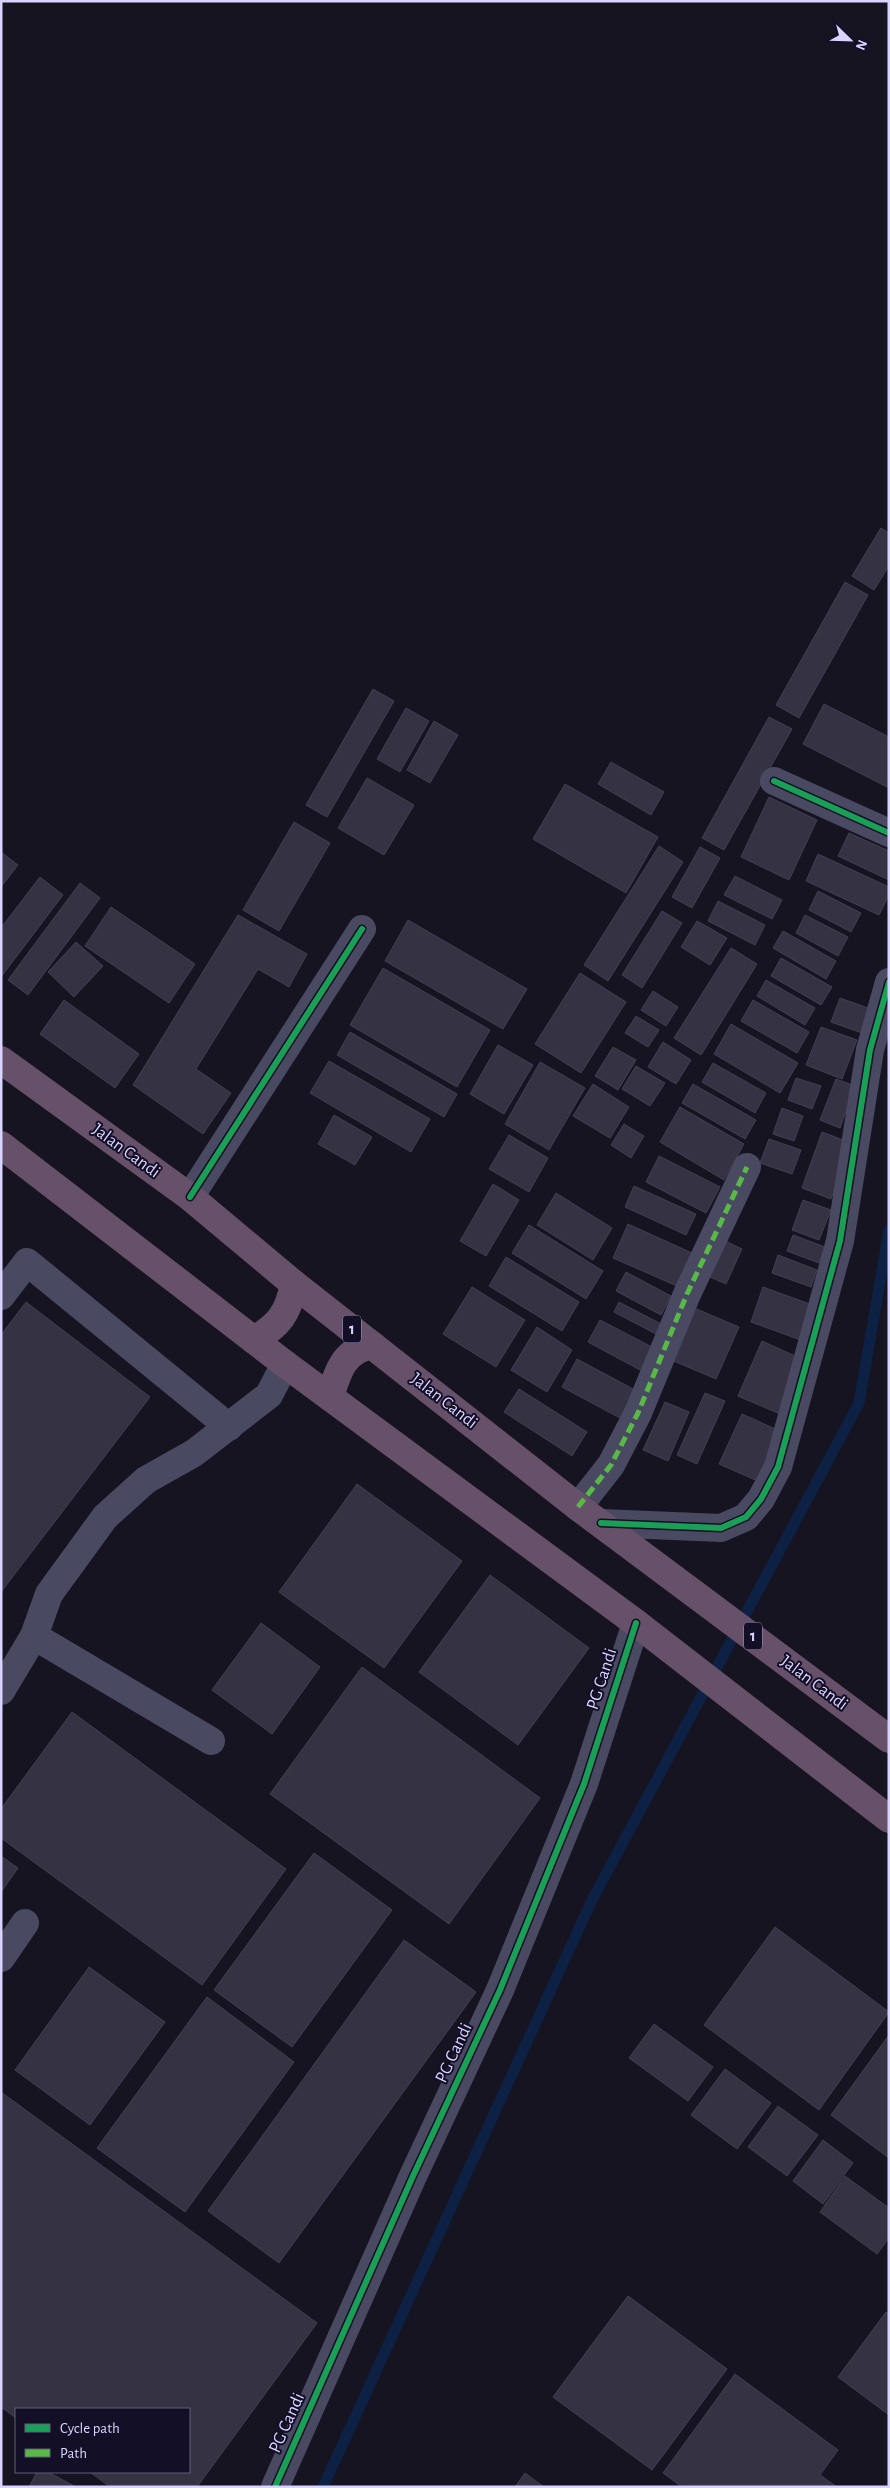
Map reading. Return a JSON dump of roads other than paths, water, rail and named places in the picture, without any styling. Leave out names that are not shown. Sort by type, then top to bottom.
[{"type":"highway","name":"Jalan Candi","points":[[1,1060],[190,1198],[294,1284],[578,1507],[704,1599],[880,1733]]},
{"type":"highway","points":[[1,1145],[285,1364],[636,1623],[889,1819]]},
{"type":"highway","points":[[254,1340],[273,1328],[282,1317],[290,1303],[294,1284]]},
{"type":"highway","points":[[330,1397],[337,1372],[348,1355],[358,1348],[372,1344]]},
{"type":"street","points":[[774,781],[889,833]]},
{"type":"street","points":[[190,1198],[362,929]]},
{"type":"street","points":[[601,1522],[721,1528],[746,1517],[761,1499],[774,1475],[778,1467],[840,1242],[870,1050],[889,982]]},
{"type":"street","points":[[578,1507],[611,1465],[638,1413],[687,1294],[746,1167]]},
{"type":"street","points":[[1,1296],[27,1262],[229,1427]]},
{"type":"street","points":[[1,1691],[34,1636],[49,1594],[105,1517],[146,1480],[194,1453],[269,1395],[285,1364]]},
{"type":"street","name":"PG Candi","points":[[275,2487],[409,2185],[500,1990],[584,1784],[636,1623]]},
{"type":"street","points":[[34,1636],[210,1741]]},
{"type":"street","points":[[1,1958],[25,1923]]},
{"type":"waterway","points":[[323,2487],[592,1900],[859,1403],[889,1230]]}]
